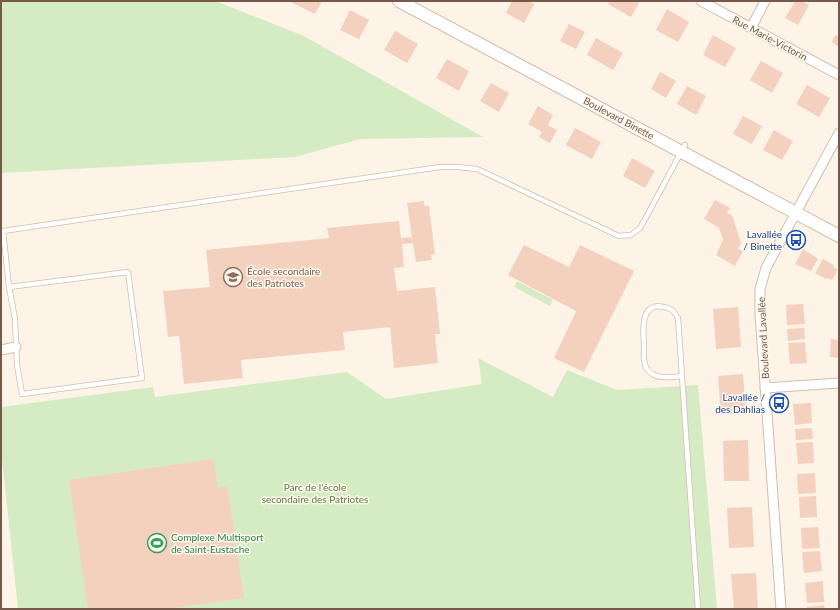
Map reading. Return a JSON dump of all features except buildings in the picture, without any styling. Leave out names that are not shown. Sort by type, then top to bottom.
[{"type":"street","name":"Boulevard Binette","points":[[399,1],[683,148]]},
{"type":"street","name":"Boulevard Binette","points":[[415,1],[798,210],[839,236]]},
{"type":"street","name":"Rue Marie-Victorin","points":[[701,1],[839,75]]},
{"type":"street","points":[[751,28],[765,1]]},
{"type":"street","name":"Boulevard Lavallée","points":[[781,609],[760,314],[760,289],[768,264],[839,133]]},
{"type":"street","name":"Boulevard Binette","points":[[798,210],[839,227]]},
{"type":"street","points":[[1,350],[16,347]]},
{"type":"street","points":[[765,388],[839,383]]},
{"type":"lane","points":[[9,287],[128,272],[142,378],[22,394],[17,365],[15,319],[9,287],[2,230],[440,167],[458,167],[477,170],[619,236],[631,235],[640,228],[683,148]]},
{"type":"lane","points":[[682,376],[659,377],[648,371],[645,364],[642,324],[644,316],[654,307],[661,306],[669,308],[674,311],[678,318],[682,376],[698,609]]},
{"type":"green space","points":[[1,1],[215,1],[304,36],[483,137],[360,139],[295,157],[1,173]]},
{"type":"green space","points":[[517,281],[553,300],[550,306],[514,287]]},
{"type":"green space","name":"Parc de l'école secondaire des Patriotes","points":[[478,358],[553,397],[567,370],[617,390],[698,385],[717,609],[18,609],[1,450],[1,407],[153,387],[155,397],[347,372],[386,399],[482,384]]},
{"type":"place","name":"Lavallée / Binette","points":[[796,240]]},
{"type":"place","name":"École secondaire des Patriotes","points":[[233,277]]},
{"type":"place","name":"Lavallée / des Dahlias","points":[[779,403]]},
{"type":"place","name":"Complexe Multisport de Saint-Eustache","points":[[157,543]]}]
